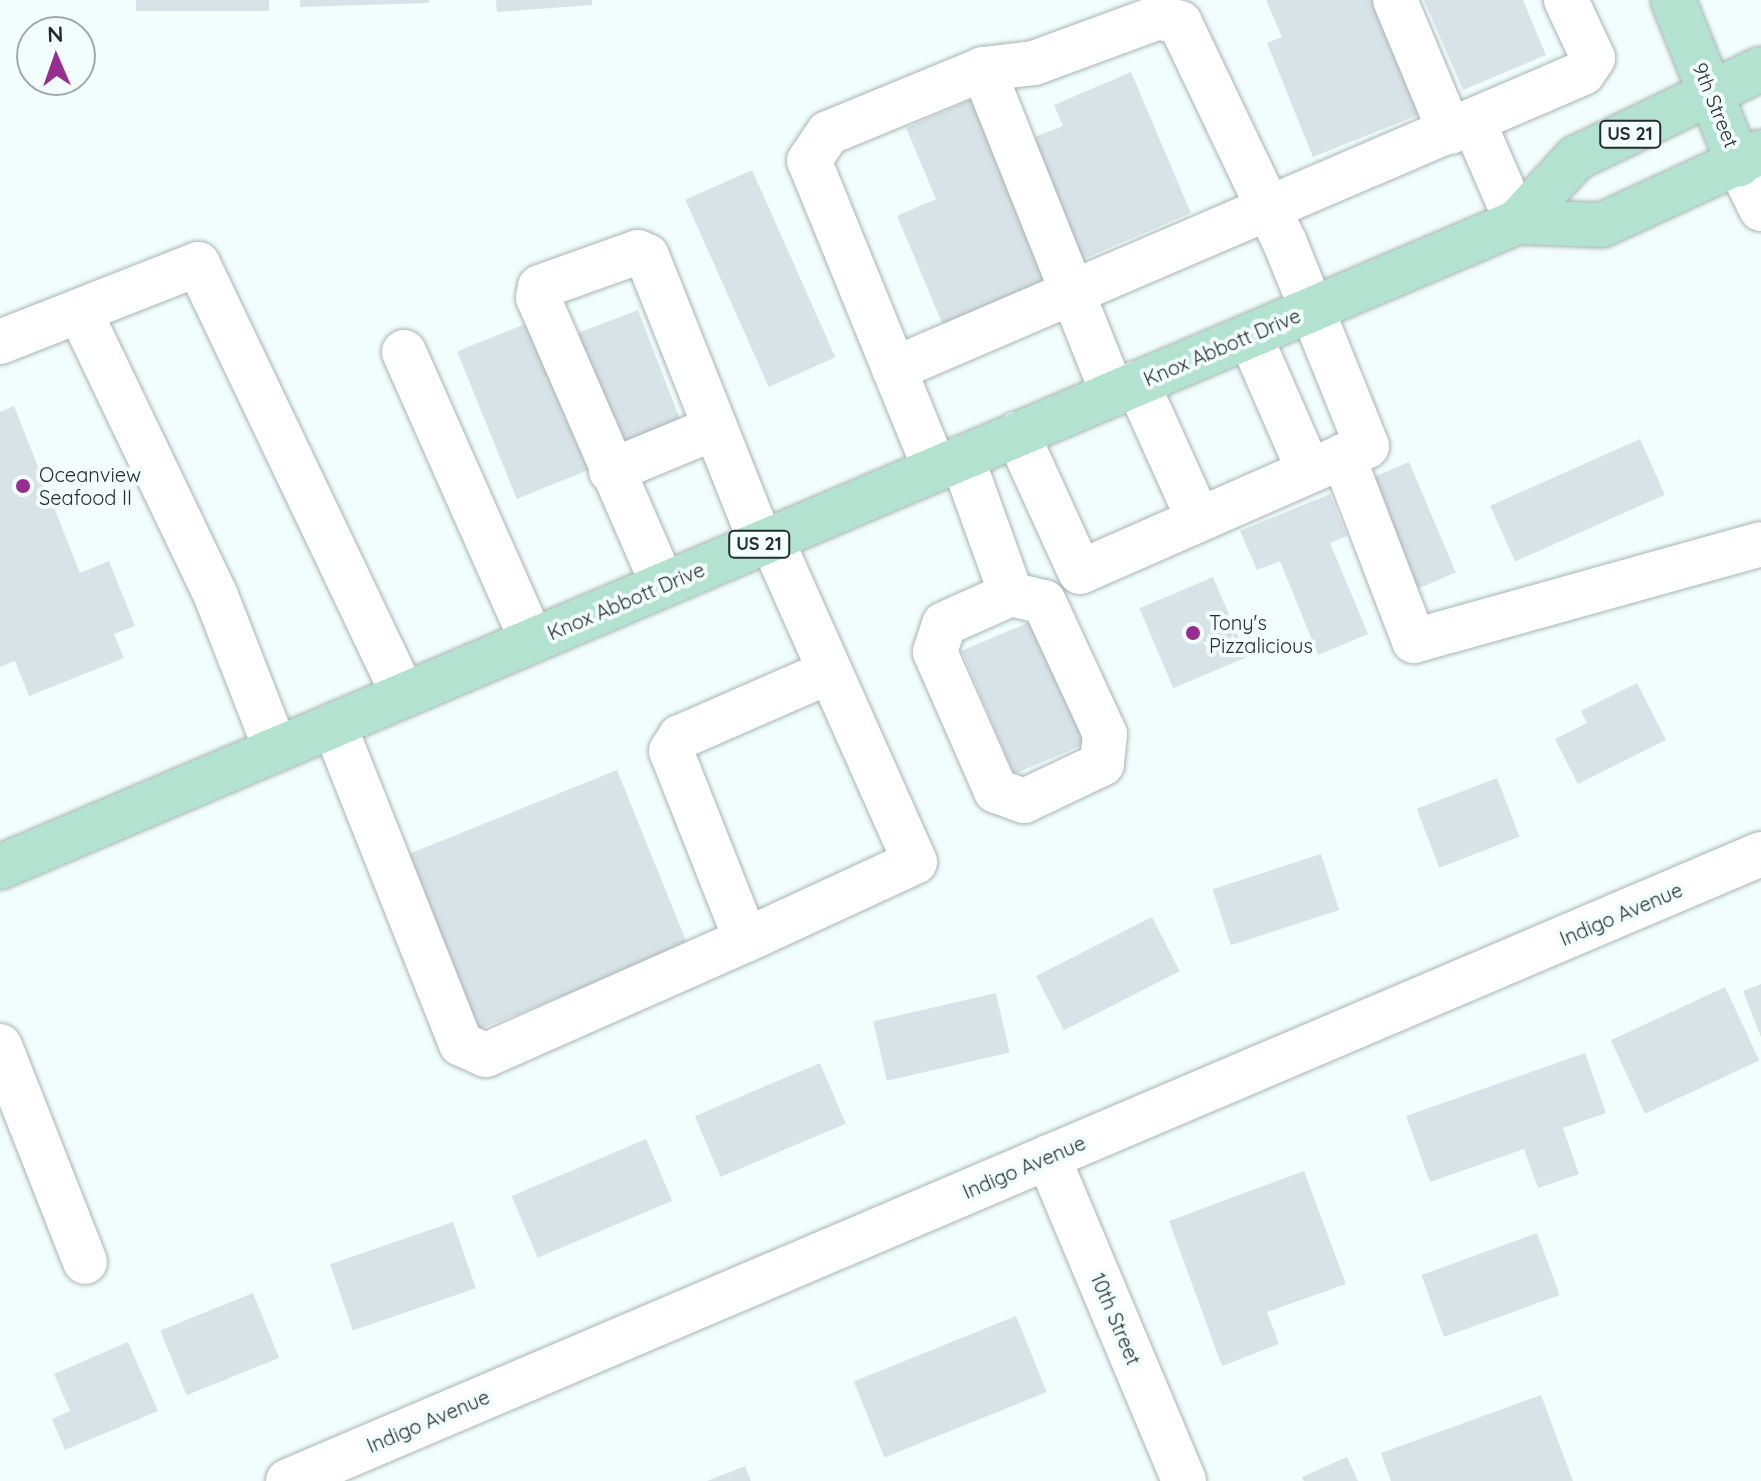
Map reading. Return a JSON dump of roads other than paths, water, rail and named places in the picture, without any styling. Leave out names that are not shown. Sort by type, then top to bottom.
[{"type":"main road","name":"9th Street","points":[[1673,0],[1712,95],[1750,158]]},
{"type":"main road","name":"Knox Abbott Drive","points":[[0,867],[1517,222],[1576,158],[1761,69]]},
{"type":"main road","name":"Knox Abbott Drive","points":[[1517,222],[1602,225],[1750,158]]},
{"type":"street","points":[[1395,0],[1462,127],[1517,222]]},
{"type":"street","points":[[894,369],[1270,211],[1583,73],[1593,58],[1568,1]]},
{"type":"street","points":[[1011,594],[949,464],[894,369],[809,161],[828,133],[983,69],[1034,63],[1159,17],[1180,23],[1314,308],[1367,446],[1080,572],[1017,434]]},
{"type":"street","points":[[983,69],[1075,293],[1199,520]]},
{"type":"street","name":"9th Street","points":[[1750,158],[1761,209]]},
{"type":"street","points":[[334,725],[461,1044],[486,1055],[915,862],[715,428],[642,252],[537,290],[611,471],[663,585]]},
{"type":"street","points":[[0,342],[198,264],[404,695]]},
{"type":"street","points":[[80,312],[216,596],[276,750]]},
{"type":"street","points":[[1250,336],[1326,464],[1414,641],[1761,544]]},
{"type":"street","points":[[404,352],[532,641]]},
{"type":"street","points":[[611,471],[715,428]]},
{"type":"street","points":[[1011,594],[1044,602],[1105,734],[1102,764],[1024,801],[996,791],[935,652],[944,624],[1011,594]]},
{"type":"street","points":[[746,940],[671,751],[680,737],[829,672]]},
{"type":"street","name":"Indigo Avenue","points":[[288,1481],[1761,854]]},
{"type":"street","points":[[0,1046],[85,1262]]},
{"type":"street","name":"10th Street","points":[[1048,1157],[1184,1481]]},
{"type":"place","name":"Oceanview Seafood II","points":[[23,486]]},
{"type":"place","name":"Tony's Pizzalicious","points":[[1193,633]]}]
